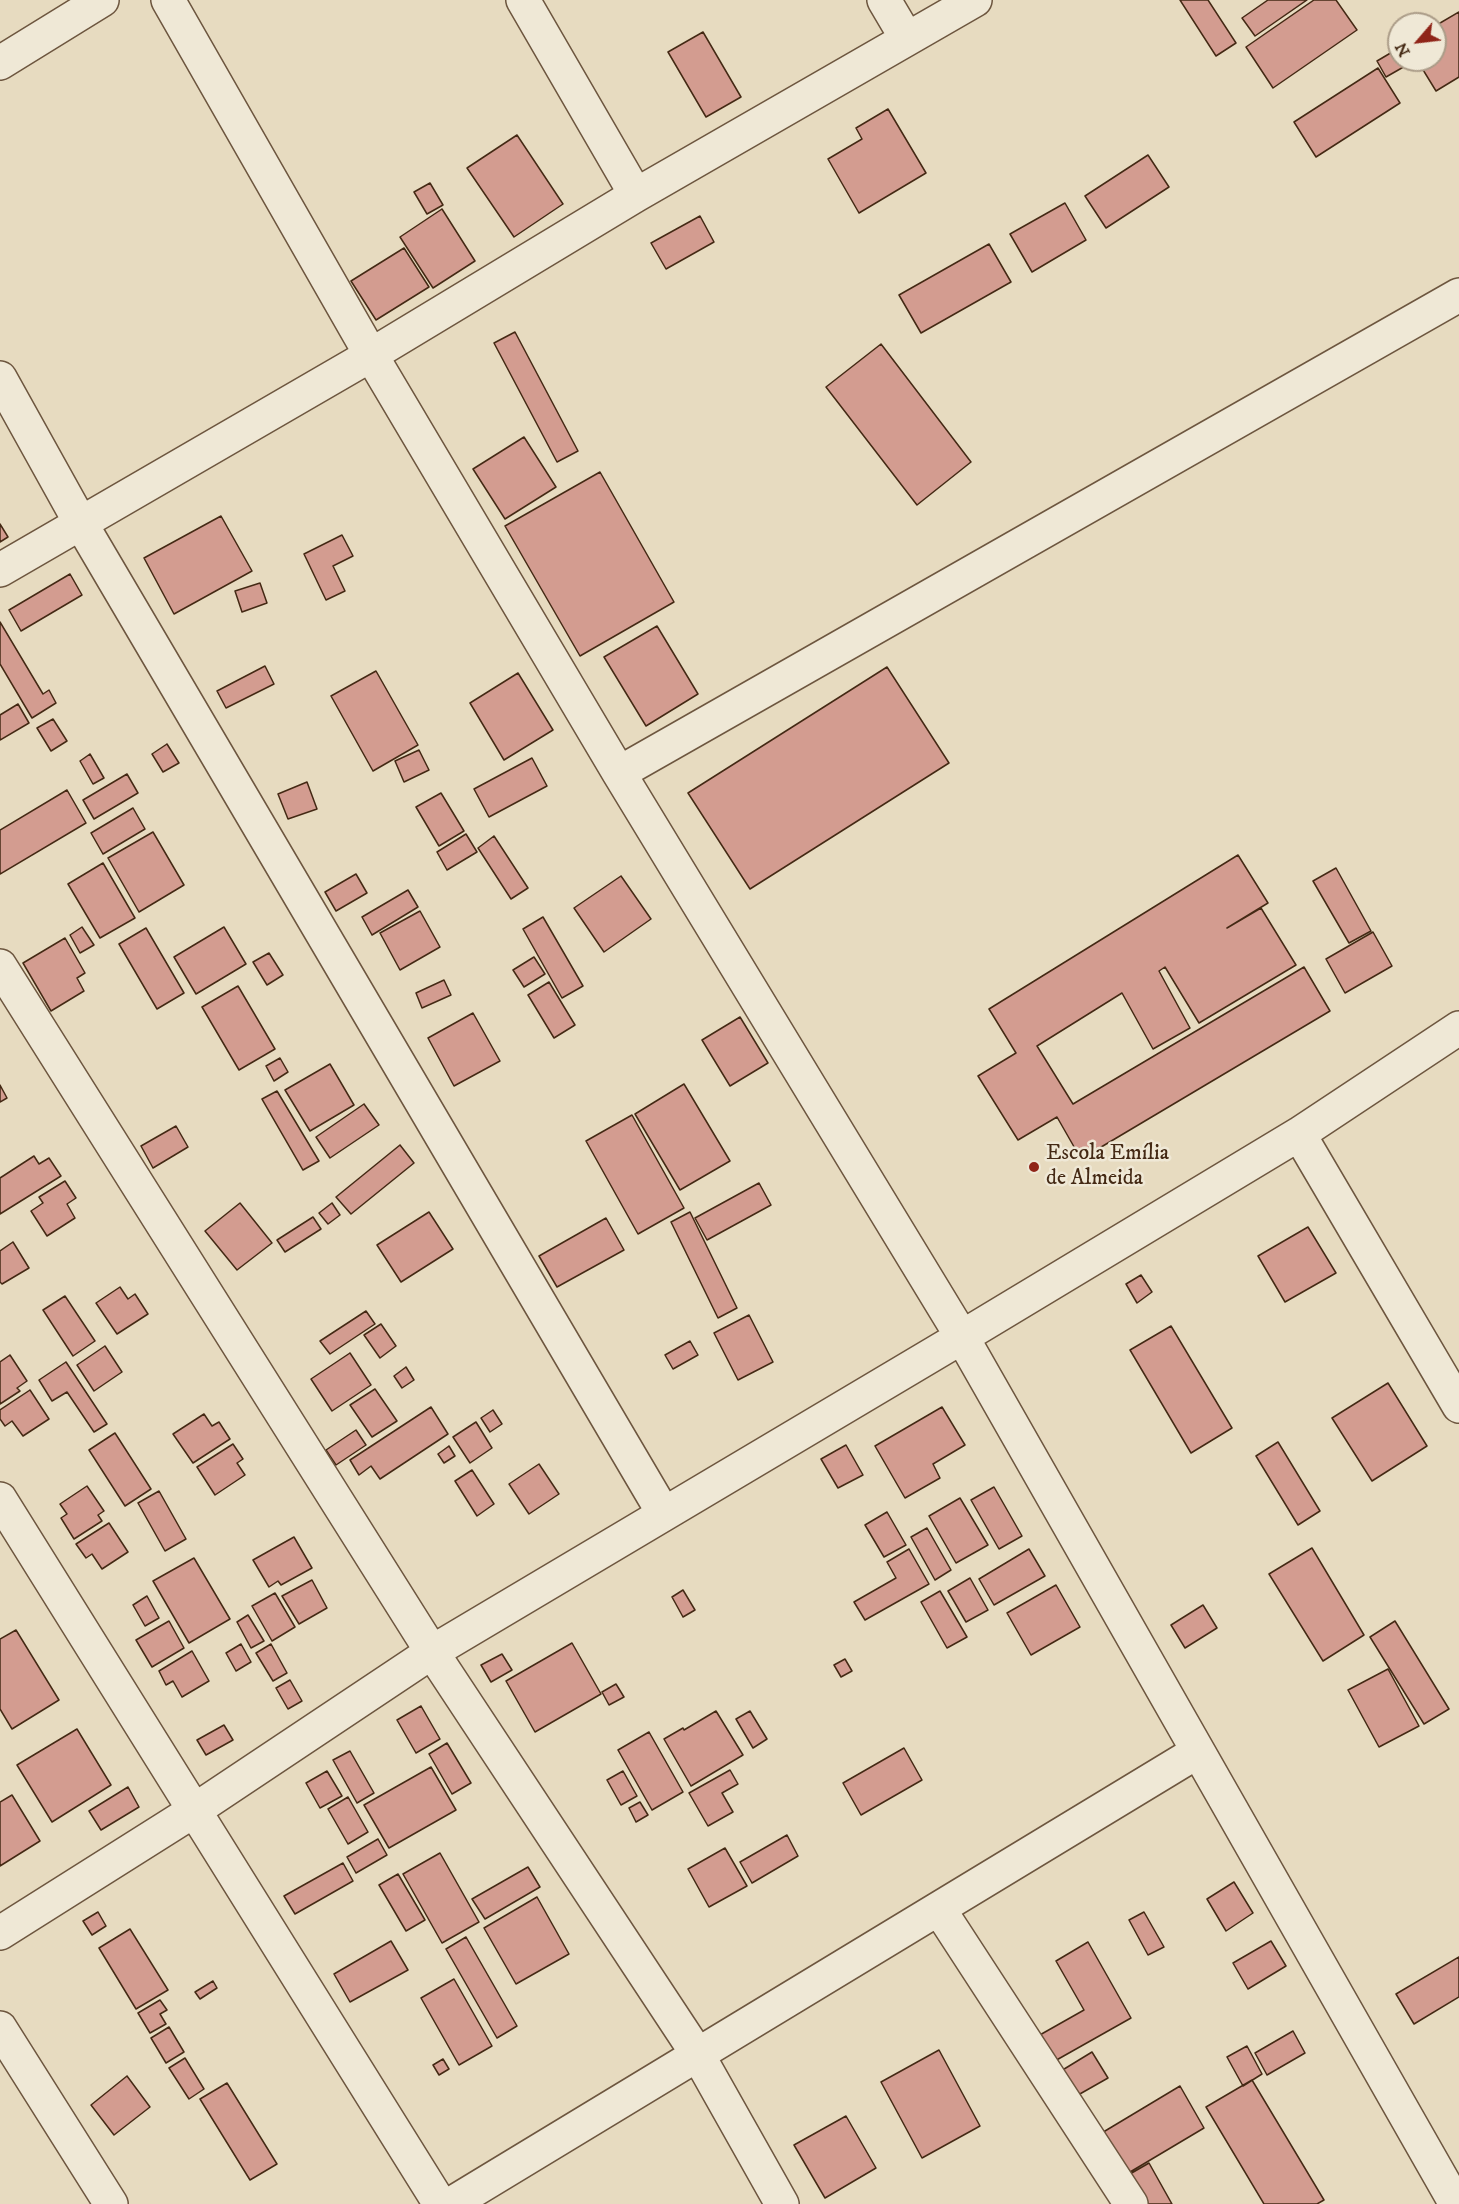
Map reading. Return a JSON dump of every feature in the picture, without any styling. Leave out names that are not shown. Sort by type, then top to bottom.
[{"type":"street","points":[[0,63],[102,0]]},
{"type":"street","points":[[168,0],[371,355],[619,773],[963,1337],[1456,2204]]},
{"type":"street","points":[[523,0],[636,195]]},
{"type":"street","points":[[884,0],[907,39]]},
{"type":"street","points":[[0,570],[371,355],[636,195],[975,0]]},
{"type":"street","points":[[619,773],[1459,295]]},
{"type":"street","points":[[0,378],[80,522],[664,1514]]},
{"type":"street","points":[[0,966],[432,1652],[698,2055],[782,2204]]},
{"type":"street","points":[[0,1934],[195,1810],[432,1652],[963,1337],[1299,1134],[1459,1028]]},
{"type":"street","points":[[1299,1134],[1459,1406]]},
{"type":"street","points":[[0,1499],[440,2204]]},
{"type":"street","points":[[451,2204],[1197,1752]]},
{"type":"street","points":[[939,1909],[1131,2204]]},
{"type":"street","points":[[0,2028],[111,2204]]},
{"type":"building","points":[[1180,0],[1208,0],[1236,43],[1216,56]]},
{"type":"building","points":[[1268,0],[1307,0],[1255,36],[1242,18]]},
{"type":"building","points":[[1314,0],[1336,0],[1357,30],[1273,88],[1246,47]]},
{"type":"building","points":[[1459,12],[1459,77],[1436,91],[1424,72],[1447,72],[1447,19]]},
{"type":"building","points":[[703,32],[741,97],[706,117],[668,52]]},
{"type":"building","points":[[1387,55],[1387,72],[1395,72],[1386,77],[1377,61]]},
{"type":"building","points":[[1378,68],[1400,103],[1316,157],[1294,122]]},
{"type":"building","points":[[888,109],[926,173],[859,213],[828,159],[862,139],[856,128]]},
{"type":"building","points":[[517,135],[563,204],[514,237],[467,168]]},
{"type":"building","points":[[1148,155],[1169,187],[1106,228],[1085,196]]},
{"type":"building","points":[[430,183],[443,205],[427,214],[414,192]]},
{"type":"building","points":[[1065,203],[1086,240],[1032,272],[1010,234]]},
{"type":"building","points":[[442,209],[475,261],[433,288],[400,237]]},
{"type":"building","points":[[700,216],[714,242],[666,269],[651,243]]},
{"type":"building","points":[[989,244],[1011,282],[921,333],[899,295]]},
{"type":"building","points":[[404,248],[429,287],[376,320],[351,281]]},
{"type":"building","points":[[515,332],[578,451],[557,462],[494,343]]},
{"type":"building","points":[[881,344],[971,462],[917,505],[826,387]]},
{"type":"building","points":[[524,437],[556,487],[505,519],[473,469]]},
{"type":"building","points":[[600,472],[674,602],[580,656],[505,526]]},
{"type":"building","points":[[221,516],[252,571],[174,614],[144,558]]},
{"type":"building","points":[[0,524],[8,537],[0,542]]},
{"type":"building","points":[[342,535],[353,556],[333,566],[345,591],[326,600],[304,554]]},
{"type":"building","points":[[70,574],[82,595],[21,631],[9,610]]},
{"type":"building","points":[[260,583],[267,603],[242,612],[235,591]]},
{"type":"building","points":[[0,622],[43,694],[49,690],[56,703],[32,718],[0,664]]},
{"type":"building","points":[[657,626],[698,694],[646,726],[604,657]]},
{"type":"building","points":[[265,666],[274,684],[226,708],[217,691]]},
{"type":"building","points":[[887,667],[949,763],[750,889],[688,793]]},
{"type":"building","points":[[376,671],[418,745],[373,771],[331,696]]},
{"type":"building","points":[[518,673],[553,730],[504,760],[470,703]]},
{"type":"building","points":[[18,704],[29,723],[0,740],[0,715]]},
{"type":"building","points":[[53,719],[67,741],[51,751],[37,728]]},
{"type":"building","points":[[167,744],[179,763],[163,772],[152,754]]},
{"type":"building","points":[[419,750],[429,770],[404,782],[395,761]]},
{"type":"building","points":[[90,754],[104,778],[93,784],[80,761]]},
{"type":"building","points":[[532,758],[547,786],[489,817],[474,789]]},
{"type":"building","points":[[127,774],[138,793],[94,819],[83,800]]},
{"type":"building","points":[[307,782],[317,809],[288,819],[278,794]]},
{"type":"building","points":[[67,790],[86,823],[0,874],[0,830]]},
{"type":"building","points":[[441,793],[464,831],[439,846],[416,807]]},
{"type":"building","points":[[133,808],[145,829],[103,854],[91,833]]},
{"type":"building","points":[[153,832],[184,885],[139,912],[108,858]]},
{"type":"building","points":[[466,834],[477,852],[447,870],[437,852]]},
{"type":"building","points":[[494,836],[528,888],[511,899],[478,848]]},
{"type":"building","points":[[1238,855],[1268,903],[1227,928],[1261,908],[1296,965],[1199,1023],[1165,967],[1159,971],[1190,1028],[1153,1049],[1122,993],[1037,1046],[1073,1104],[1304,967],[1330,1011],[1081,1159],[1057,1117],[1018,1140],[978,1076],[1016,1053],[989,1009]]},
{"type":"building","points":[[103,863],[135,918],[100,938],[68,884]]},
{"type":"building","points":[[1336,868],[1371,931],[1349,943],[1313,881]]},
{"type":"building","points":[[356,874],[367,893],[336,911],[325,892]]},
{"type":"building","points":[[621,876],[651,919],[604,952],[574,908]]},
{"type":"building","points":[[408,890],[418,907],[372,935],[362,917]]},
{"type":"building","points":[[420,911],[440,947],[400,970],[380,933]]},
{"type":"building","points":[[543,917],[583,986],[562,998],[523,929]]},
{"type":"building","points":[[82,927],[94,945],[80,953],[70,935]]},
{"type":"building","points":[[224,927],[246,964],[196,994],[174,957]]},
{"type":"building","points":[[146,928],[184,993],[157,1009],[119,944]]},
{"type":"building","points":[[1373,932],[1392,966],[1345,993],[1326,959]]},
{"type":"building","points":[[65,938],[85,973],[77,978],[84,991],[51,1011],[23,963]]},
{"type":"building","points":[[269,953],[283,975],[267,985],[253,962]]},
{"type":"building","points":[[534,957],[545,974],[524,987],[513,970]]},
{"type":"building","points":[[444,980],[451,995],[422,1008],[416,993]]},
{"type":"building","points":[[549,982],[575,1025],[554,1038],[528,995]]},
{"type":"building","points":[[238,986],[275,1049],[239,1070],[202,1007]]},
{"type":"building","points":[[473,1013],[500,1061],[454,1086],[428,1038]]},
{"type":"building","points":[[740,1017],[768,1063],[730,1086],[702,1040]]},
{"type":"building","points":[[280,1058],[288,1072],[274,1081],[266,1066]]},
{"type":"building","points":[[330,1064],[354,1105],[310,1131],[285,1090]]},
{"type":"building","points":[[684,1084],[730,1161],[680,1190],[635,1114]]},
{"type":"building","points":[[0,1085],[7,1098],[0,1102]]},
{"type":"building","points":[[277,1091],[319,1161],[303,1170],[262,1099]]},
{"type":"building","points":[[364,1104],[379,1125],[330,1158],[316,1137]]},
{"type":"building","points":[[632,1115],[684,1208],[638,1234],[586,1141]]},
{"type":"building","points":[[176,1126],[188,1147],[153,1168],[141,1146]]},
{"type":"building","points":[[400,1145],[414,1163],[351,1214],[336,1197]]},
{"type":"building","points":[[34,1156],[39,1164],[49,1158],[61,1176],[0,1214],[0,1178]]},
{"type":"building","points":[[65,1181],[76,1198],[67,1204],[75,1218],[47,1236],[31,1211],[43,1203],[39,1197]]},
{"type":"building","points":[[759,1183],[771,1205],[707,1240],[695,1218]]},
{"type":"building","points":[[240,1203],[272,1243],[237,1270],[205,1231]]},
{"type":"building","points":[[332,1203],[340,1215],[328,1224],[319,1213]]},
{"type":"building","points":[[429,1212],[453,1249],[401,1282],[377,1245]]},
{"type":"building","points":[[690,1212],[737,1308],[718,1318],[671,1222]]},
{"type":"building","points":[[313,1217],[321,1229],[285,1252],[277,1240]]},
{"type":"building","points":[[606,1218],[624,1250],[557,1287],[539,1256]]},
{"type":"building","points":[[1308,1227],[1336,1273],[1285,1302],[1258,1256]]},
{"type":"building","points":[[13,1242],[29,1268],[2,1284],[0,1282],[0,1251]]},
{"type":"building","points":[[1141,1275],[1152,1292],[1137,1303],[1126,1284]]},
{"type":"building","points":[[120,1287],[128,1299],[135,1294],[148,1314],[117,1334],[96,1303]]},
{"type":"building","points":[[65,1296],[95,1341],[73,1356],[43,1310]]},
{"type":"building","points":[[366,1311],[375,1324],[330,1354],[320,1341]]},
{"type":"building","points":[[749,1315],[773,1362],[738,1380],[714,1333]]},
{"type":"building","points":[[381,1324],[396,1346],[380,1358],[364,1335]]},
{"type":"building","points":[[1171,1326],[1232,1428],[1191,1453],[1130,1350]]},
{"type":"building","points":[[690,1341],[698,1355],[673,1369],[665,1355]]},
{"type":"building","points":[[105,1346],[122,1372],[94,1391],[77,1365]]},
{"type":"building","points":[[350,1353],[371,1385],[332,1411],[311,1379]]},
{"type":"building","points":[[10,1355],[27,1381],[17,1388],[20,1391],[0,1404],[0,1362]]},
{"type":"building","points":[[66,1362],[107,1424],[94,1432],[67,1392],[52,1401],[39,1380]]},
{"type":"building","points":[[406,1367],[414,1380],[402,1388],[394,1376]]},
{"type":"building","points":[[1388,1383],[1427,1446],[1372,1481],[1332,1418]]},
{"type":"building","points":[[375,1389],[397,1421],[372,1437],[350,1405]]},
{"type":"building","points":[[30,1390],[49,1419],[23,1436],[12,1421],[5,1426],[0,1419],[0,1410]]},
{"type":"building","points":[[431,1407],[448,1434],[380,1479],[371,1466],[359,1475],[350,1460]]},
{"type":"building","points":[[942,1407],[965,1445],[933,1464],[940,1478],[905,1498],[875,1446]]},
{"type":"building","points":[[493,1410],[502,1424],[490,1432],[481,1418]]},
{"type":"building","points":[[204,1414],[212,1426],[219,1422],[230,1439],[193,1463],[173,1434]]},
{"type":"building","points":[[476,1422],[492,1448],[470,1463],[453,1437]]},
{"type":"building","points":[[356,1430],[366,1445],[336,1465],[326,1450]]},
{"type":"building","points":[[115,1433],[151,1489],[125,1506],[89,1450]]},
{"type":"building","points":[[1278,1442],[1320,1511],[1298,1525],[1256,1456]]},
{"type":"building","points":[[233,1444],[243,1459],[237,1463],[245,1475],[215,1495],[197,1467]]},
{"type":"building","points":[[846,1445],[863,1475],[838,1488],[821,1459]]},
{"type":"building","points":[[449,1446],[455,1456],[444,1463],[438,1454]]},
{"type":"building","points":[[539,1464],[559,1494],[529,1514],[509,1484]]},
{"type":"building","points":[[472,1470],[494,1504],[477,1516],[455,1481]]},
{"type":"building","points":[[87,1486],[104,1511],[98,1515],[102,1521],[74,1539],[61,1518],[67,1514],[60,1504]]},
{"type":"building","points":[[994,1487],[1022,1536],[999,1549],[971,1500]]},
{"type":"building","points":[[159,1491],[186,1539],[165,1551],[138,1503]]},
{"type":"building","points":[[960,1498],[988,1545],[956,1563],[929,1516]]},
{"type":"building","points":[[887,1512],[906,1545],[884,1557],[865,1525]]},
{"type":"building","points":[[109,1523],[128,1552],[102,1569],[92,1554],[86,1558],[76,1544]]},
{"type":"building","points":[[927,1528],[951,1570],[935,1580],[911,1537]]},
{"type":"building","points":[[294,1537],[312,1568],[281,1585],[278,1581],[269,1587],[253,1560]]},
{"type":"building","points":[[1312,1548],[1364,1635],[1323,1661],[1269,1574]]},
{"type":"building","points":[[909,1549],[929,1584],[865,1620],[854,1602],[896,1578],[887,1562]]},
{"type":"building","points":[[1029,1549],[1045,1576],[994,1605],[979,1579]]},
{"type":"building","points":[[194,1558],[230,1619],[189,1643],[153,1581]]},
{"type":"building","points":[[970,1578],[988,1610],[966,1622],[948,1591]]},
{"type":"building","points":[[312,1580],[327,1608],[299,1624],[282,1596]]},
{"type":"building","points":[[1056,1585],[1080,1627],[1031,1655],[1007,1613]]},
{"type":"building","points":[[683,1590],[695,1610],[683,1617],[672,1597]]},
{"type":"building","points":[[940,1591],[967,1637],[947,1648],[921,1602]]},
{"type":"building","points":[[275,1593],[295,1627],[272,1641],[252,1606]]},
{"type":"building","points":[[147,1596],[159,1618],[145,1626],[133,1605]]},
{"type":"building","points":[[1203,1605],[1217,1628],[1185,1648],[1171,1625]]},
{"type":"building","points":[[248,1615],[264,1641],[251,1648],[237,1622]]},
{"type":"building","points":[[169,1621],[184,1648],[152,1667],[136,1640]]},
{"type":"building","points":[[1395,1621],[1449,1709],[1424,1724],[1370,1637]]},
{"type":"building","points":[[16,1630],[59,1700],[12,1729],[0,1709],[0,1639]]},
{"type":"building","points":[[572,1643],[601,1694],[535,1732],[506,1681]]},
{"type":"building","points":[[241,1644],[251,1662],[236,1671],[226,1653]]},
{"type":"building","points":[[271,1644],[287,1673],[273,1681],[256,1653]]},
{"type":"building","points":[[192,1651],[209,1681],[182,1697],[173,1681],[166,1685],[159,1671]]},
{"type":"building","points":[[502,1654],[512,1670],[491,1682],[481,1665]]},
{"type":"building","points":[[845,1659],[852,1671],[841,1677],[834,1665]]},
{"type":"building","points":[[1388,1669],[1419,1726],[1379,1747],[1348,1690]]},
{"type":"building","points":[[290,1680],[302,1701],[288,1709],[276,1688]]},
{"type":"building","points":[[616,1684],[624,1697],[609,1705],[602,1692]]},
{"type":"building","points":[[421,1706],[440,1739],[416,1753],[397,1720]]},
{"type":"building","points":[[716,1711],[743,1755],[691,1786],[664,1739]]},
{"type":"building","points":[[750,1711],[767,1739],[753,1748],[736,1719]]},
{"type":"building","points":[[224,1725],[233,1740],[206,1755],[197,1740]]},
{"type":"building","points":[[77,1729],[111,1785],[52,1822],[17,1765]]},
{"type":"building","points":[[649,1732],[683,1792],[652,1810],[618,1750]]},
{"type":"building","points":[[447,1743],[471,1783],[452,1794],[429,1754]]},
{"type":"building","points":[[904,1748],[922,1780],[861,1815],[843,1783]]},
{"type":"building","points":[[350,1751],[374,1793],[357,1803],[333,1760]]},
{"type":"building","points":[[431,1767],[456,1810],[389,1848],[364,1805]]},
{"type":"building","points":[[730,1770],[738,1784],[722,1793],[733,1812],[708,1826],[689,1793]]},
{"type":"building","points":[[327,1771],[342,1796],[320,1808],[306,1783]]},
{"type":"building","points":[[623,1771],[637,1796],[621,1805],[607,1780]]},
{"type":"building","points":[[128,1787],[139,1807],[101,1830],[89,1811]]},
{"type":"building","points":[[12,1795],[40,1841],[0,1866],[0,1802]]},
{"type":"building","points":[[348,1797],[368,1832],[348,1844],[328,1809]]},
{"type":"building","points":[[640,1802],[648,1815],[636,1822],[629,1808]]},
{"type":"building","points":[[787,1835],[798,1856],[752,1883],[740,1862]]},
{"type":"building","points":[[378,1839],[387,1855],[356,1873],[347,1857]]},
{"type":"building","points":[[725,1848],[747,1886],[709,1907],[688,1869]]},
{"type":"building","points":[[440,1853],[479,1922],[442,1943],[403,1874]]},
{"type":"building","points":[[343,1863],[353,1881],[295,1914],[284,1896]]},
{"type":"building","points":[[528,1867],[540,1887],[485,1919],[472,1899]]},
{"type":"building","points":[[398,1874],[425,1920],[406,1931],[379,1885]]},
{"type":"building","points":[[1234,1882],[1253,1913],[1226,1931],[1207,1899]]},
{"type":"building","points":[[537,1897],[569,1954],[516,1984],[484,1928]]},
{"type":"building","points":[[98,1912],[106,1926],[92,1935],[83,1921]]},
{"type":"building","points":[[1144,1912],[1164,1947],[1148,1955],[1129,1920]]},
{"type":"building","points":[[130,1929],[168,1990],[136,2009],[99,1948]]},
{"type":"building","points":[[466,1937],[517,2026],[497,2038],[446,1949]]},
{"type":"building","points":[[391,1941],[408,1970],[350,2002],[334,1974]]},
{"type":"building","points":[[1271,1941],[1286,1966],[1248,1989],[1233,1963]]},
{"type":"building","points":[[1088,1942],[1131,2018],[1053,2062],[1038,2036],[1084,2010],[1056,1961]]},
{"type":"building","points":[[1459,1957],[1459,1997],[1414,2024],[1396,1994]]},
{"type":"building","points":[[454,1979],[492,2046],[459,2065],[421,1998]]},
{"type":"building","points":[[213,1981],[217,1988],[200,1999],[195,1992]]},
{"type":"building","points":[[160,2000],[167,2010],[160,2014],[166,2024],[150,2033],[138,2013]]},
{"type":"building","points":[[169,2027],[184,2052],[166,2063],[151,2038]]},
{"type":"building","points":[[1293,2031],[1305,2053],[1267,2075],[1255,2053]]},
{"type":"building","points":[[1247,2046],[1262,2074],[1243,2086],[1227,2057]]},
{"type":"building","points":[[939,2050],[980,2126],[922,2158],[881,2082]]},
{"type":"building","points":[[1092,2052],[1108,2078],[1071,2099],[1056,2074]]},
{"type":"building","points":[[185,2058],[204,2089],[189,2099],[169,2068]]},
{"type":"building","points":[[443,2059],[449,2069],[439,2075],[433,2065]]},
{"type":"building","points":[[127,2076],[150,2107],[114,2135],[91,2105]]},
{"type":"building","points":[[1252,2080],[1324,2200],[1317,2204],[1264,2204],[1206,2107]]},
{"type":"building","points":[[227,2083],[277,2164],[250,2180],[200,2099]]},
{"type":"building","points":[[1180,2086],[1204,2128],[1120,2178],[1095,2137]]},
{"type":"building","points":[[846,2116],[876,2168],[825,2198],[794,2145]]},
{"type":"building","points":[[1149,2163],[1172,2204],[1137,2204],[1123,2178]]},
{"type":"place","name":"Escola Emília de Almeida","points":[[1034,1167]]}]
